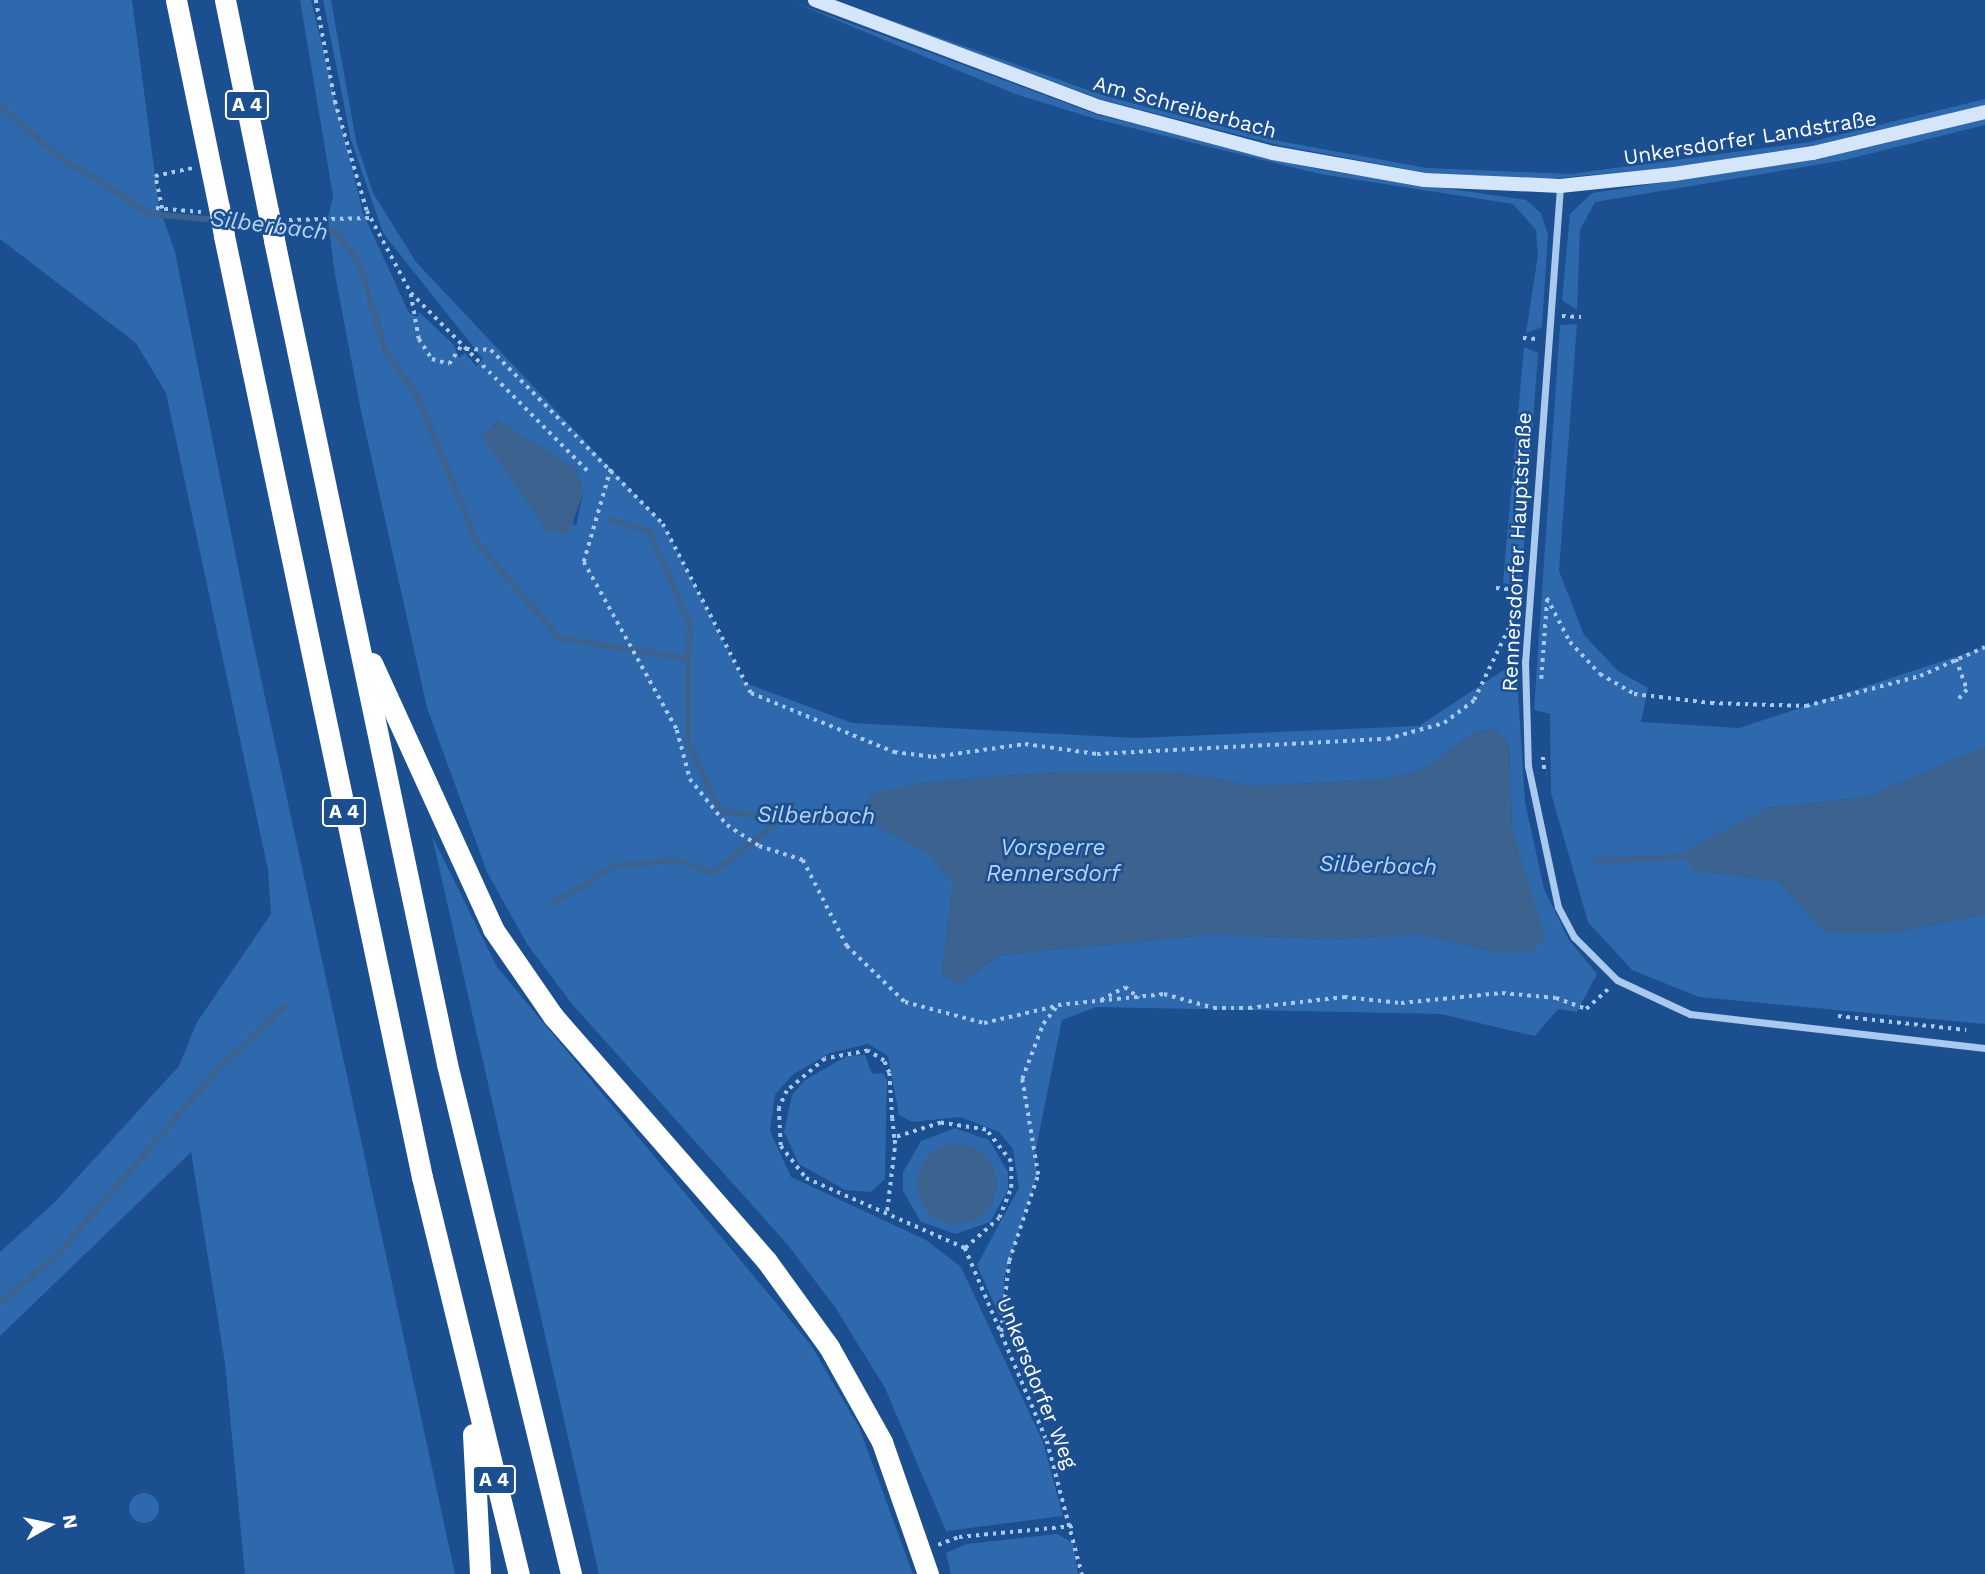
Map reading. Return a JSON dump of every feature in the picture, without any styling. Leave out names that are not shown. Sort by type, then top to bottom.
[{"type":"highway","name":"A 4","points":[[176,0],[470,1386],[519,1574]]},
{"type":"highway","name":"A 4","points":[[225,0],[453,1088],[571,1574]]},
{"type":"highway","points":[[355,622],[493,929],[579,1048],[806,1313],[882,1442],[922,1550],[928,1574]]},
{"type":"highway","points":[[470,1386],[480,1574]]},
{"type":"street","name":"Am Schreiberbach","points":[[815,0],[1060,94],[1273,153],[1425,180],[1560,186]]},
{"type":"street","name":"Unkersdorfer Landstraße","points":[[1560,186],[1813,153],[1985,112]]},
{"type":"street","name":"Rennersdorfer Hauptstraße","points":[[1560,186],[1530,591],[1528,766],[1548,875],[1574,937],[1617,980],[1690,1014],[1985,1048]]},
{"type":"path","points":[[316,0],[335,101],[371,218],[411,293],[588,471]]},
{"type":"path","points":[[162,209],[155,176],[210,164]]},
{"type":"path","points":[[330,223],[371,218]]},
{"type":"path","points":[[411,293],[419,339],[432,359],[449,364],[464,347]]},
{"type":"path","points":[[1552,315],[1581,317]]},
{"type":"path","points":[[464,347],[491,350],[663,524],[751,693],[884,749],[933,757],[1025,744],[1097,754],[1398,736],[1444,723],[1474,700],[1530,591]]},
{"type":"path","points":[[611,469],[584,562],[677,730],[690,779],[727,825],[759,846],[803,860],[847,946],[905,1002],[984,1023],[1058,1005],[1164,994],[1214,1008],[1249,1008],[1344,997],[1446,1002],[1502,993],[1556,998],[1586,1009],[1617,980]]},
{"type":"path","points":[[1496,588],[1530,591],[1547,597],[1570,642],[1600,674],[1633,694],[1759,708],[1806,706],[1956,659],[1985,647]]},
{"type":"path","points":[[1541,686],[1547,597]]},
{"type":"path","points":[[1956,659],[1967,690],[1957,701]]},
{"type":"path","points":[[1542,743],[1546,778]]},
{"type":"path","points":[[1100,1001],[1125,987],[1139,998]]},
{"type":"path","points":[[1000,1332],[1009,1261],[1038,1175],[1022,1079],[1043,1024],[1058,1005]]},
{"type":"path","points":[[1831,1015],[1974,1032]]},
{"type":"path","points":[[887,1211],[894,1138],[889,1073],[884,1061],[867,1051],[825,1059],[787,1091],[779,1108],[781,1146],[789,1163],[806,1178],[887,1211],[965,1248],[984,1237],[1005,1206],[1011,1162],[1003,1144],[967,1123],[942,1123],[894,1138]]},
{"type":"path","name":"Unkersdorfer Weg","points":[[965,1248],[1048,1441],[1073,1526],[1083,1574]]},
{"type":"path","points":[[922,1550],[959,1537],[1073,1526]]},
{"type":"shaded area","points":[[0,0],[132,0],[159,206],[175,252],[252,637],[455,1574],[245,1574],[225,1363],[191,1152],[0,1336],[0,1252],[56,1201],[179,1066],[197,1022],[271,914],[268,870],[166,393],[136,343],[0,239]]},
{"type":"shaded area","points":[[300,0],[311,0],[363,213],[409,313],[418,317],[419,312],[454,345],[459,358],[465,353],[476,366],[483,359],[383,233],[351,140],[323,0],[331,0],[356,141],[373,193],[416,262],[663,524],[745,683],[852,723],[1136,738],[1419,726],[1516,662],[1525,802],[1544,889],[1569,940],[1597,974],[1577,1012],[1558,1009],[1535,1036],[1441,1014],[1096,1007],[1062,1020],[1035,1153],[1037,1176],[1004,1278],[1004,1326],[977,1265],[1019,1188],[1013,1149],[999,1132],[960,1117],[912,1122],[899,1115],[888,1056],[868,1044],[830,1053],[792,1075],[775,1095],[770,1131],[791,1177],[926,1240],[961,1267],[1043,1442],[1063,1516],[946,1531],[885,1388],[835,1307],[787,1244],[572,1004],[527,944],[487,872],[427,708],[361,411],[334,269],[328,218],[333,196]],"holes":[[[499,421],[576,469],[583,493],[576,526],[481,436]],[[1495,729],[1509,745],[1512,827],[1527,884],[1496,952],[1419,934],[1329,939],[1214,934],[999,955],[958,985],[942,975],[953,883],[927,853],[919,783],[1057,772],[1175,772],[1256,786],[1377,780],[1420,771],[1474,733]]]},
{"type":"shaded area","points":[[788,0],[1098,115],[1322,170],[1526,200],[1541,213],[1548,235],[1542,327],[1526,333],[1538,255],[1536,230],[1513,204],[1320,174],[1096,119],[1015,94]]},
{"type":"shaded area","points":[[834,0],[1105,96],[1279,141],[1427,168],[1570,174],[1810,142],[1985,99],[1985,105],[1812,146],[1674,167],[1548,179],[1427,173],[1278,145],[1103,100]]},
{"type":"shaded area","points":[[1985,119],[1985,125],[1845,160],[1595,202],[1580,230],[1577,310],[1562,300],[1570,214],[1592,193],[1814,160]]},
{"type":"shaded area","points":[[1577,324],[1559,571],[1584,635],[1618,671],[1648,688],[1641,722],[1739,728],[1985,647],[1985,747],[1866,797],[1768,808],[1695,870],[1778,881],[1826,933],[1894,933],[1985,914],[1985,1024],[1699,997],[1632,970],[1588,922],[1551,793],[1550,714],[1534,710],[1560,325]]},
{"type":"shaded area","points":[[1524,347],[1538,353],[1521,586],[1503,583]]},
{"type":"shaded area","points":[[432,836],[497,967],[811,1345],[859,1427],[913,1574],[599,1574]]},
{"type":"shaded area","points":[[865,1055],[872,1074],[883,1073],[887,1080],[885,1179],[871,1192],[845,1190],[799,1164],[784,1132],[792,1095],[805,1080],[847,1056]]},
{"type":"shaded area","points":[[955,1128],[989,1140],[1008,1172],[1008,1190],[990,1222],[956,1234],[921,1222],[903,1191],[903,1172],[921,1141]]},
{"type":"shaded area","points":[[144,1493],[155,1497],[159,1508],[155,1519],[144,1523],[133,1519],[129,1508],[133,1497]]},
{"type":"shaded area","points":[[1057,1534],[1073,1543],[1078,1574],[951,1574],[946,1553],[967,1544]]},
{"type":"water","points":[[500,421],[576,469],[583,493],[569,533],[548,532],[481,435]]},
{"type":"water","name":"Vorsperre Rennersdorf","points":[[1495,729],[1509,745],[1512,827],[1545,938],[1532,951],[1496,952],[1419,934],[1329,939],[1214,934],[999,955],[958,985],[942,975],[953,883],[927,853],[862,818],[870,794],[919,783],[1057,772],[1175,772],[1256,786],[1377,780],[1420,771],[1474,733]]},
{"type":"water","points":[[1985,747],[1985,914],[1894,933],[1826,933],[1778,881],[1694,870],[1685,850],[1768,808],[1866,797]]},
{"type":"water","points":[[957,1144],[972,1147],[985,1156],[994,1169],[997,1184],[994,1199],[985,1212],[972,1221],[957,1224],[942,1221],[929,1212],[920,1199],[917,1184],[920,1169],[929,1156],[942,1147]]},
{"type":"waterway","name":"Silberbach","points":[[0,106],[60,157],[151,214],[335,231],[360,264],[385,350],[417,395],[477,542],[559,638],[688,659],[688,742],[720,811],[793,820],[869,818]]},
{"type":"waterway","points":[[609,519],[649,531],[690,625],[688,659]]},
{"type":"waterway","points":[[554,903],[614,866],[677,860],[712,873],[782,819]]},
{"type":"waterway","name":"Silberbach","points":[[1596,861],[1695,856]]},
{"type":"waterway","points":[[0,1303],[57,1255],[218,1069],[285,1006]]}]
